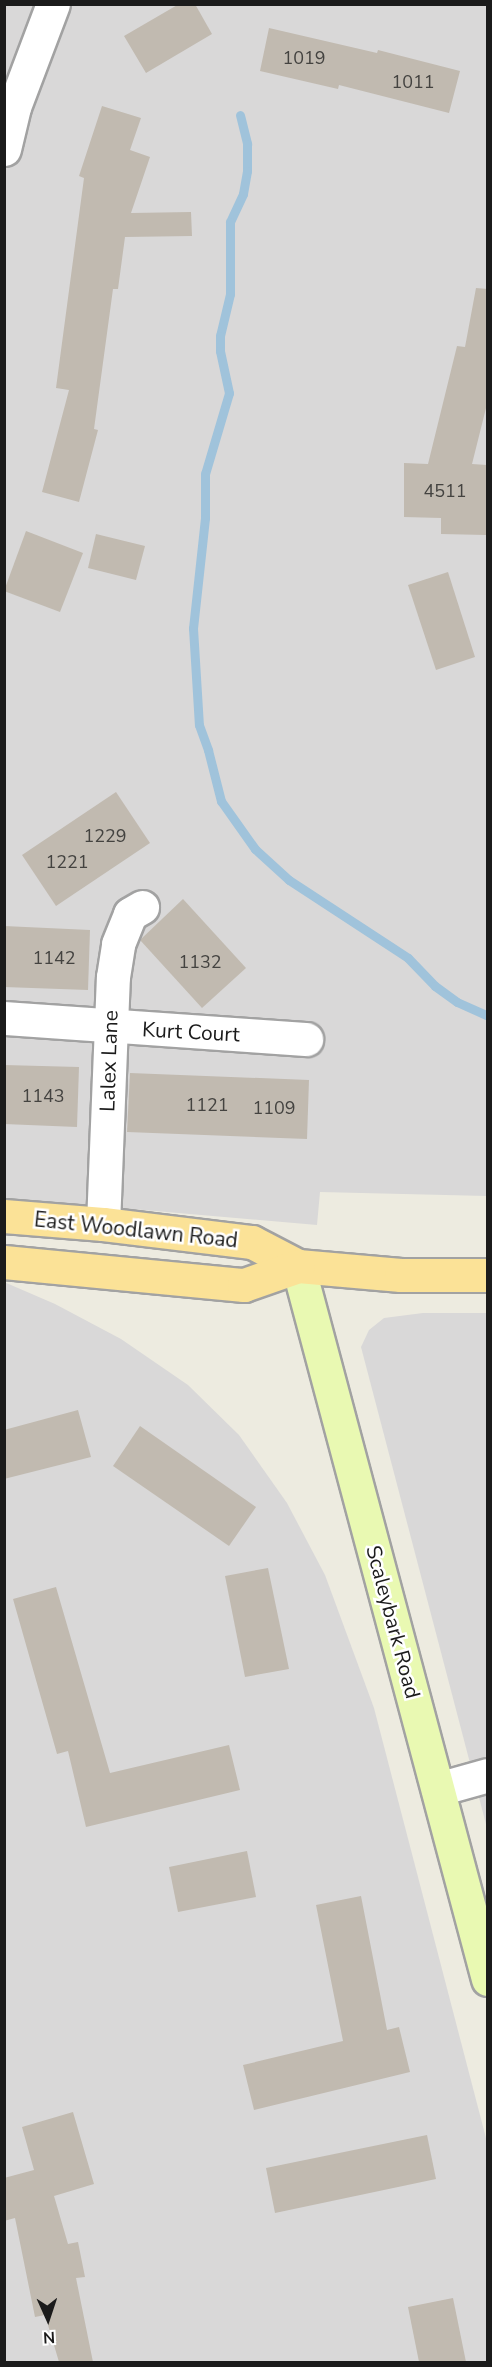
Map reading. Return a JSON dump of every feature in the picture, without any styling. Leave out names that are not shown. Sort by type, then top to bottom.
[{"type":"main road","name":"East Woodlawn Road","points":[[4,1216],[103,1224],[252,1242],[298,1266],[401,1275],[488,1275]]},
{"type":"main road","name":"East Woodlawn Road","points":[[4,1262],[244,1285],[298,1266]]},
{"type":"street","points":[[4,149],[14,107],[53,4]]},
{"type":"street","name":"Lalex Lane","points":[[103,1224],[110,1027],[118,944],[130,914],[142,907]]},
{"type":"street","name":"Kurt Court","points":[[4,1018],[306,1039]]},
{"type":"street","name":"Scaleybark Road","points":[[298,1266],[488,1979]]},
{"type":"street","points":[[438,1789],[488,1775]]},
{"type":"shaded area","points":[[4,5],[487,5],[487,1196],[320,1192],[317,1225],[5,1198]]},
{"type":"shaded area","points":[[4,1282],[55,1304],[121,1339],[188,1385],[239,1435],[287,1503],[325,1575],[374,1708],[487,2142],[487,2362],[5,2362]]},
{"type":"shaded area","points":[[423,1313],[487,1313],[487,1828],[361,1347],[369,1330],[384,1318]]},
{"type":"building","points":[[179,4],[195,4],[212,34],[146,73],[124,36]]},
{"type":"building","points":[[269,28],[377,53],[378,50],[460,71],[449,113],[339,85],[338,89],[260,71]]},
{"type":"building","points":[[102,106],[141,118],[130,150],[150,157],[131,213],[191,212],[192,236],[125,237],[118,289],[113,289],[94,429],[98,430],[79,502],[42,492],[69,390],[56,388],[84,178],[79,176]]},
{"type":"building","points":[[476,288],[488,289],[488,400],[472,464],[487,465],[486,535],[441,534],[441,518],[404,517],[404,463],[428,464],[457,346],[465,347]]},
{"type":"building","points":[[26,531],[83,553],[60,612],[4,591]]},
{"type":"building","points":[[96,534],[145,546],[136,580],[88,568]]},
{"type":"building","points":[[448,572],[475,657],[436,670],[408,585]]},
{"type":"building","points":[[116,792],[150,843],[56,906],[22,855]]},
{"type":"building","points":[[183,899],[246,968],[202,1008],[140,940]]},
{"type":"building","points":[[4,926],[90,930],[88,990],[4,987]]},
{"type":"building","points":[[4,1065],[79,1067],[77,1127],[4,1124]]},
{"type":"building","points":[[130,1073],[309,1080],[307,1139],[127,1132]]},
{"type":"building","points":[[78,1410],[91,1457],[4,1479],[4,1430]]},
{"type":"building","points":[[140,1426],[256,1507],[229,1546],[113,1466]]},
{"type":"building","points":[[268,1568],[289,1669],[245,1677],[225,1576]]},
{"type":"building","points":[[56,1587],[110,1773],[229,1745],[240,1790],[86,1827],[68,1751],[57,1754],[13,1599]]},
{"type":"building","points":[[247,1851],[256,1897],[178,1912],[169,1867]]},
{"type":"building","points":[[361,1896],[387,2030],[399,2027],[410,2072],[254,2110],[243,2065],[343,2041],[316,1905]]},
{"type":"building","points":[[73,2112],[94,2184],[54,2196],[68,2244],[78,2242],[85,2277],[76,2278],[93,2362],[59,2362],[45,2315],[35,2317],[15,2218],[4,2221],[4,2178],[34,2170],[22,2127]]},
{"type":"building","points":[[427,2135],[436,2179],[275,2213],[266,2168]]},
{"type":"building","points":[[453,2298],[466,2362],[419,2362],[408,2307]]},
{"type":"waterway","points":[[240,115],[247,144],[247,171],[243,194],[230,222],[230,294],[220,336],[220,351],[229,393],[205,474],[205,518],[193,628],[199,725],[221,801],[255,849],[289,880],[408,958],[435,986],[457,1002],[488,1016]]}]
